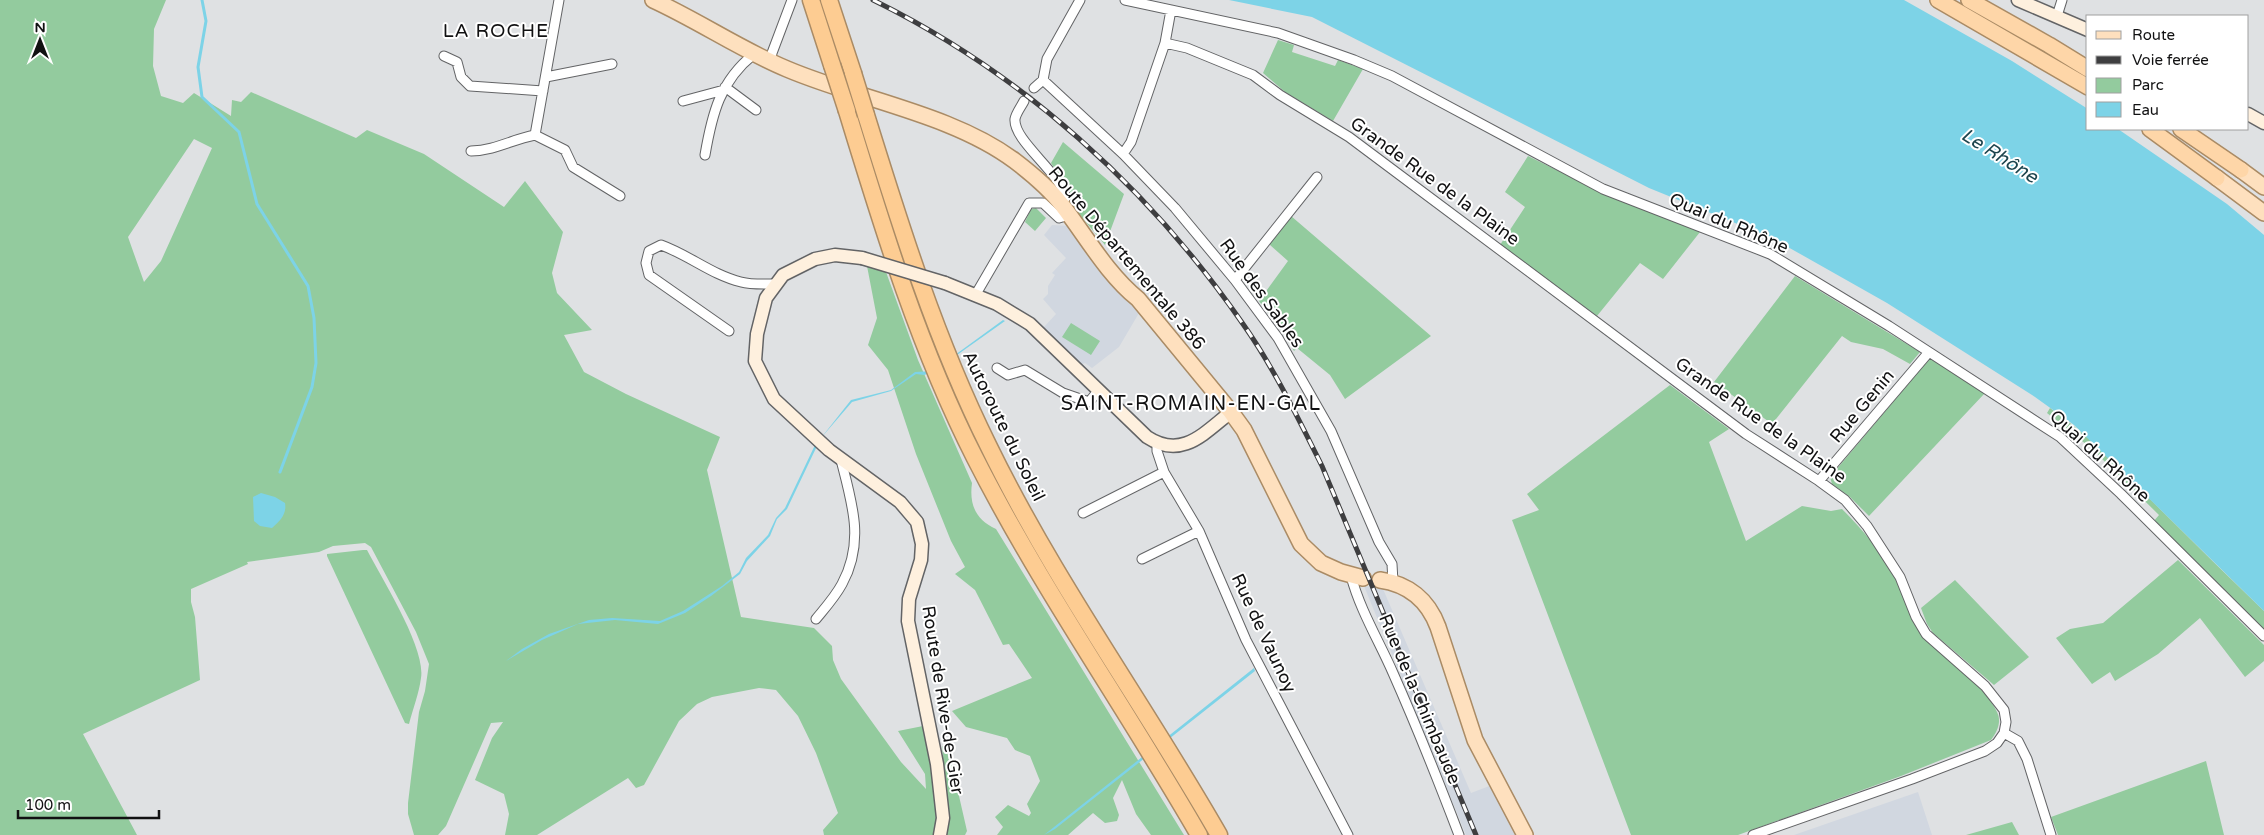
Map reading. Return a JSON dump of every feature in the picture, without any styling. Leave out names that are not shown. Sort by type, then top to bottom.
[{"type":"highway","points":[[1938,0],[2086,86]]},
{"type":"highway","points":[[1969,0],[2049,44],[2086,68]]},
{"type":"highway","points":[[812,3],[892,255],[923,340],[974,457],[1027,554],[1199,835]]},
{"type":"highway","name":"Autoroute du Soleil","points":[[831,6],[909,251],[938,334],[988,446],[1047,553],[1219,835]]},
{"type":"highway","points":[[2151,130],[2217,178]]},
{"type":"highway","points":[[2182,130],[2241,170]]},
{"type":"main road","name":"Route Départementale 386","points":[[653,0],[708,27],[769,61],[814,79],[963,131],[988,142],[1039,181],[1065,209],[1123,285],[1138,299],[1231,412],[1252,443],[1289,524],[1301,544],[1322,563],[1357,577]]},
{"type":"main road","points":[[2018,0],[2086,29]]},
{"type":"main road","points":[[2249,115],[2264,123]]},
{"type":"main road","points":[[2241,170],[2264,187]]},
{"type":"main road","points":[[2217,178],[2264,213]]},
{"type":"main road","name":"Route de Rive-de-Gier","points":[[940,835],[943,818],[937,764],[908,621],[909,599],[921,560],[922,544],[920,531],[917,522],[900,502],[841,460],[774,399],[755,361],[757,334],[766,298],[783,275],[815,259],[835,256],[862,258],[976,294],[1030,324],[1147,437],[1157,443]]},
{"type":"main road","points":[[1157,443],[1170,447],[1185,445],[1231,412]]},
{"type":"main road","points":[[1386,581],[1408,589],[1421,598],[1430,609],[1438,627],[1472,733],[1525,835]]},
{"type":"street","points":[[534,135],[559,0]]},
{"type":"street","points":[[769,61],[792,0]]},
{"type":"street","points":[[1034,88],[1043,80],[1047,59],[1080,0]]},
{"type":"street","name":"Quai du Rhône","points":[[1125,0],[1278,33],[1370,66],[1603,188],[1763,251],[1929,352],[2060,437],[2127,500],[2264,636]]},
{"type":"street","points":[[2057,16],[2062,0]]},
{"type":"street","points":[[1123,154],[1131,142],[1165,43],[1171,10]]},
{"type":"street","name":"Grande Rue de la Plaine","points":[[1165,43],[1188,48],[1253,75],[1280,95],[1311,112],[1349,137],[1746,434],[1819,481],[1852,506],[1900,577],[1916,617],[1926,634],[1985,686],[2000,704],[2005,716],[2004,733]]},
{"type":"street","points":[[705,155],[714,111],[724,89],[734,72],[754,54]]},
{"type":"street","points":[[444,56],[457,62],[461,77],[470,86],[543,91]]},
{"type":"street","points":[[546,77],[612,64]]},
{"type":"street","name":"Rue des Sables","points":[[1043,80],[1123,154],[1175,208],[1235,280],[1278,338],[1331,431],[1379,542],[1392,564],[1386,581]]},
{"type":"street","points":[[683,101],[724,89],[756,110]]},
{"type":"street","points":[[976,294],[1029,203],[1043,203],[1060,218],[1065,209],[1066,197],[1064,190],[1046,165],[1019,136],[1015,126],[1015,117],[1024,101]]},
{"type":"street","points":[[471,151],[496,149],[514,139],[534,135],[565,150],[573,167],[620,196]]},
{"type":"street","points":[[1235,280],[1317,177]]},
{"type":"street","points":[[730,332],[649,275],[646,263],[649,251],[661,245],[679,251],[716,273],[743,283],[776,284]]},
{"type":"street","name":"Rue Genin","points":[[1819,481],[1929,352]]},
{"type":"street","points":[[996,368],[1008,375],[1025,370],[1063,393],[1089,402],[1099,390]]},
{"type":"street","name":"Rue de Vaunoy","points":[[1157,443],[1157,451],[1164,472],[1199,531],[1246,640],[1348,835]]},
{"type":"street","points":[[816,619],[842,586],[853,561],[855,514],[841,460]]},
{"type":"street","points":[[1083,513],[1164,472]]},
{"type":"street","points":[[1142,559],[1199,531]]},
{"type":"street","name":"Rue de la Chimbaude","points":[[1357,577],[1357,599],[1371,624],[1422,738],[1459,835]]},
{"type":"street","points":[[1753,835],[1985,751],[1997,742],[2004,733],[2018,741],[2027,759],[2051,835]]},
{"type":"shaded area","points":[[1052,225],[1069,226],[1139,313],[1119,347],[1092,368],[1085,363],[1082,364],[1044,327],[1056,314],[1043,299],[1048,294],[1048,286],[1055,275],[1052,273],[1066,258],[1044,235]]},
{"type":"shaded area","points":[[1364,586],[1383,589],[1471,793],[1492,785],[1517,835],[1466,835]]},
{"type":"shaded area","points":[[1918,792],[1932,835],[1794,835]]},
{"type":"green space","points":[[0,0],[166,0],[154,29],[153,66],[161,96],[183,103],[194,93],[231,116],[232,100],[241,102],[251,92],[356,138],[367,130],[424,154],[504,207],[525,181],[563,232],[552,273],[557,293],[592,330],[564,335],[584,372],[626,394],[720,437],[707,470],[741,617],[814,628],[832,646],[833,660],[841,679],[901,762],[926,789],[925,774],[898,731],[923,726],[936,794],[934,835],[824,835],[823,830],[838,813],[816,753],[798,716],[776,690],[759,688],[712,697],[697,704],[679,721],[644,785],[636,788],[628,778],[537,835],[505,835],[509,814],[504,794],[475,780],[492,738],[503,722],[491,723],[446,826],[438,835],[414,835],[408,814],[408,803],[419,712],[425,691],[429,664],[416,632],[371,547],[365,543],[333,546],[319,552],[247,562],[248,564],[191,589],[200,680],[83,734],[137,835],[0,835]],"holes":[[[194,139],[212,148],[161,261],[144,282],[128,237]]]},
{"type":"green space","points":[[1278,40],[1294,45],[1292,52],[1335,66],[1338,60],[1363,69],[1333,121],[1285,92],[1263,73]]},
{"type":"green space","points":[[1063,142],[1124,194],[1105,245],[1075,209],[1069,190],[1051,163]]},
{"type":"green space","points":[[1528,156],[1595,189],[1700,232],[1663,279],[1640,263],[1597,316],[1500,245],[1525,207],[1505,192]]},
{"type":"green space","points":[[1036,208],[1046,218],[1035,231],[1025,222],[1031,209]]},
{"type":"green space","points":[[1291,216],[1431,336],[1345,399],[1330,375],[1297,348],[1294,351],[1284,334],[1259,301],[1288,261],[1269,244]]},
{"type":"green space","points":[[867,266],[886,272],[918,360],[972,483],[971,491],[975,511],[983,521],[996,529],[1184,835],[1151,835],[1136,814],[1122,780],[1113,798],[1119,815],[1117,821],[1105,823],[1093,813],[1068,835],[997,835],[1003,827],[995,817],[1008,805],[1029,816],[1031,813],[1027,804],[1040,781],[1030,756],[1015,750],[1007,738],[966,727],[952,711],[1032,678],[1009,644],[1003,645],[975,590],[955,574],[965,567],[951,541],[916,454],[888,370],[868,345],[877,318]]},
{"type":"green space","points":[[1795,276],[1920,352],[1910,364],[1883,349],[1851,342],[1842,336],[1772,424],[1714,382]]},
{"type":"green space","points":[[1071,323],[1100,341],[1091,355],[1062,337]]},
{"type":"green space","points":[[1930,358],[1985,393],[1869,516],[1850,497],[1832,484],[1830,477]]},
{"type":"green space","points":[[1670,385],[1729,429],[1709,442],[1746,541],[1802,506],[1831,511],[1842,509],[1872,542],[1885,560],[1925,638],[1974,682],[1991,701],[1997,712],[1999,723],[1991,740],[1901,776],[1738,835],[1631,835],[1512,520],[1539,510],[1527,494]]},
{"type":"green space","points":[[2050,408],[2080,431],[2108,457],[2264,611],[2264,631],[2153,522],[2159,515],[2092,449],[2047,413]]},
{"type":"green space","points":[[367,550],[392,595],[417,649],[421,665],[421,678],[409,724],[405,723],[327,556],[327,554]]},
{"type":"green space","points":[[2178,560],[2264,645],[2264,661],[2245,677],[2200,618],[2158,654],[2115,681],[2110,672],[2092,684],[2056,638],[2070,629],[2103,623]]},
{"type":"green space","points":[[1955,580],[2029,657],[1994,685],[1933,633],[1927,624],[1921,608]]},
{"type":"green space","points":[[942,746],[948,748],[967,831],[965,835],[945,835],[948,819]]},
{"type":"green space","points":[[2206,761],[2224,835],[2058,835],[2051,817]]},
{"type":"green space","points":[[2012,822],[2019,835],[1966,835]]},
{"type":"water","name":"Le Rhône","points":[[1229,0],[1904,0],[2012,61],[2086,108],[2086,130],[2119,130],[2227,204],[2264,235],[2264,611],[2074,425],[2035,397],[1887,303],[1772,238],[1649,188],[1312,17]]},
{"type":"water","points":[[1003,320],[1005,321],[933,372],[924,375],[916,374],[891,391],[852,402],[821,438],[851,400],[891,390],[915,372],[933,371]]},
{"type":"water","points":[[815,445],[817,446],[787,509],[777,519],[770,536],[747,561],[740,574],[711,596],[685,613],[658,624],[615,620],[578,624],[542,640],[506,661],[522,649],[549,634],[589,620],[612,618],[660,621],[683,611],[722,586],[739,572],[746,558],[768,535],[776,518],[785,508]]},
{"type":"water","points":[[261,493],[275,497],[285,503],[284,514],[272,528],[260,526],[254,521],[253,497]]},
{"type":"water","points":[[1254,668],[1255,671],[1055,829],[1044,835]]},
{"type":"waterway","points":[[202,0],[206,21],[198,67],[202,97],[239,132],[257,204],[308,286],[314,318],[316,363],[312,387],[280,472]]},
{"type":"tunnel","points":[[1024,101],[1034,88]]},
{"type":"railway","points":[[873,0],[928,29],[980,62],[1031,99],[1079,138],[1124,181],[1166,226],[1206,274],[1243,324],[1275,376],[1322,466],[1476,835]]},
{"type":"district","name":"LA ROCHE","points":[[496,30]]},
{"type":"district","name":"SAINT-ROMAIN-EN-GAL","points":[[1191,403]]}]
